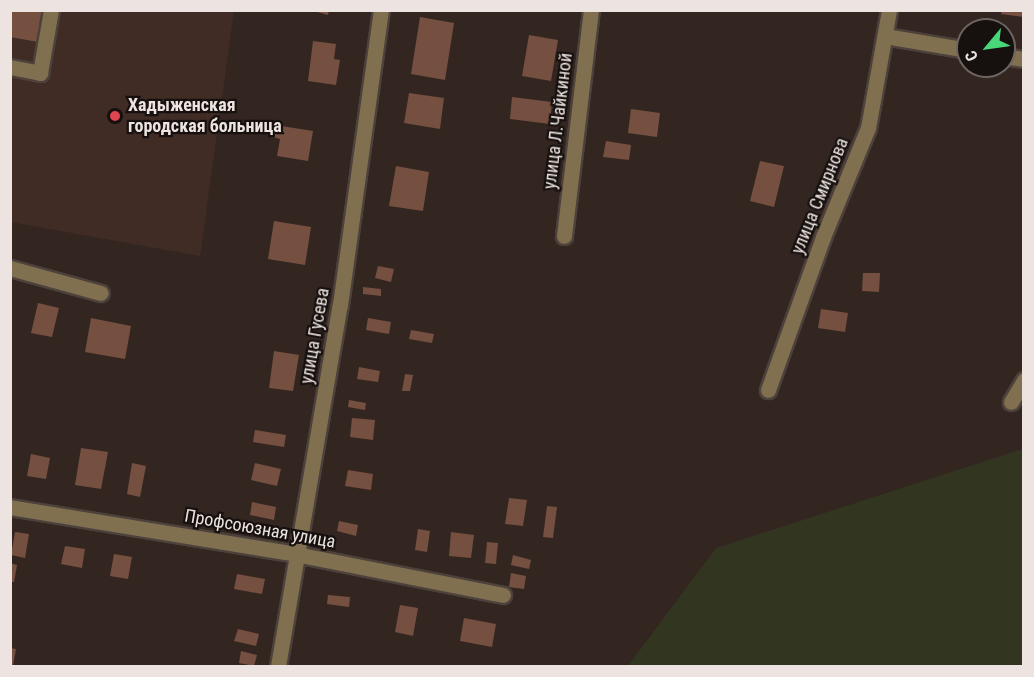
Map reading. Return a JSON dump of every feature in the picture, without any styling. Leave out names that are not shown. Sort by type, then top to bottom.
[{"type":"street","points":[[10,68],[40,74],[51,10]]},
{"type":"street","name":"улица Гусева","points":[[278,666],[340,305],[381,10]]},
{"type":"street","name":"улица Л.Чайкиной","points":[[564,236],[591,10]]},
{"type":"street","name":"улица Смирнова","points":[[768,390],[823,237],[868,128],[889,10]]},
{"type":"street","points":[[885,36],[956,48]]},
{"type":"street","points":[[10,268],[101,293]]},
{"type":"street","points":[[1011,402],[1023,380]]},
{"type":"street","name":"Профсоюзная улица","points":[[10,507],[296,554],[503,595]]},
{"type":"shaded area","name":"Хадыженская городская больница","points":[[10,11],[234,11],[200,256],[11,222]]},
{"type":"green space","points":[[1023,449],[1023,666],[628,666],[716,548]]},
{"type":"building","points":[[10,10],[44,10],[38,42],[10,37]]},
{"type":"building","points":[[310,10],[329,10],[328,15]]},
{"type":"building","points":[[1002,10],[1024,10],[1024,17],[1001,14]]},
{"type":"building","points":[[420,17],[454,23],[445,80],[411,74]]},
{"type":"building","points":[[529,35],[558,40],[551,81],[522,76]]},
{"type":"building","points":[[313,41],[336,44],[334,59],[340,60],[336,85],[308,81]]},
{"type":"building","points":[[409,93],[444,98],[440,129],[404,123]]},
{"type":"building","points":[[512,97],[552,102],[550,124],[510,119]]},
{"type":"building","points":[[631,109],[660,113],[657,137],[628,133]]},
{"type":"building","points":[[275,125],[313,131],[308,161],[277,156],[280,139],[273,137]]},
{"type":"building","points":[[606,141],[631,145],[629,160],[603,157]]},
{"type":"building","points":[[760,161],[784,166],[774,207],[750,201]]},
{"type":"building","points":[[396,166],[429,172],[423,211],[389,206]]},
{"type":"building","points":[[274,221],[311,227],[305,265],[268,259]]},
{"type":"building","points":[[378,266],[394,269],[391,282],[375,278]]},
{"type":"building","points":[[863,273],[880,273],[879,292],[862,291]]},
{"type":"building","points":[[363,287],[381,289],[381,296],[363,294]]},
{"type":"building","points":[[38,303],[59,308],[52,337],[31,333]]},
{"type":"building","points":[[821,309],[848,313],[845,332],[818,328]]},
{"type":"building","points":[[91,318],[131,326],[125,359],[85,352]]},
{"type":"building","points":[[368,318],[391,322],[389,334],[366,330]]},
{"type":"building","points":[[411,330],[434,334],[432,343],[409,339]]},
{"type":"building","points":[[274,351],[299,355],[293,391],[269,388]]},
{"type":"building","points":[[359,367],[380,371],[378,382],[357,379]]},
{"type":"building","points":[[405,374],[413,375],[410,391],[402,391]]},
{"type":"building","points":[[349,400],[366,403],[365,410],[348,407]]},
{"type":"building","points":[[352,418],[375,420],[373,440],[350,437]]},
{"type":"building","points":[[255,430],[286,435],[284,447],[253,442]]},
{"type":"building","points":[[81,448],[108,452],[101,489],[75,485]]},
{"type":"building","points":[[31,454],[50,458],[46,479],[27,476]]},
{"type":"building","points":[[132,463],[146,466],[140,497],[127,494]]},
{"type":"building","points":[[255,463],[281,469],[277,486],[251,480]]},
{"type":"building","points":[[348,470],[373,474],[371,490],[345,486]]},
{"type":"building","points":[[509,498],[527,500],[523,526],[505,524]]},
{"type":"building","points":[[252,502],[276,507],[274,520],[250,515]]},
{"type":"building","points":[[547,506],[557,507],[553,538],[543,537]]},
{"type":"building","points":[[339,521],[358,525],[356,536],[337,531]]},
{"type":"building","points":[[418,529],[430,531],[427,552],[415,550]]},
{"type":"building","points":[[15,532],[29,534],[25,558],[11,555]]},
{"type":"building","points":[[451,532],[474,535],[471,558],[449,556]]},
{"type":"building","points":[[487,542],[498,543],[496,564],[485,563]]},
{"type":"building","points":[[65,546],[85,549],[82,568],[61,564]]},
{"type":"building","points":[[114,554],[132,557],[128,579],[110,576]]},
{"type":"building","points":[[513,555],[531,560],[529,569],[511,565]]},
{"type":"building","points":[[10,563],[17,565],[14,582],[10,582]]},
{"type":"building","points":[[511,573],[526,576],[524,589],[509,587]]},
{"type":"building","points":[[237,574],[265,579],[262,594],[234,589]]},
{"type":"building","points":[[328,595],[350,597],[349,607],[327,604]]},
{"type":"building","points":[[400,605],[418,608],[413,636],[395,632]]},
{"type":"building","points":[[464,618],[496,624],[492,647],[460,641]]},
{"type":"building","points":[[238,629],[259,634],[256,646],[234,641]]},
{"type":"building","points":[[10,648],[16,649],[13,666],[10,666]]},
{"type":"building","points":[[241,651],[257,655],[254,666],[239,663]]},
{"type":"place","name":"Хадыженская городская больница","points":[[115,116]]}]
